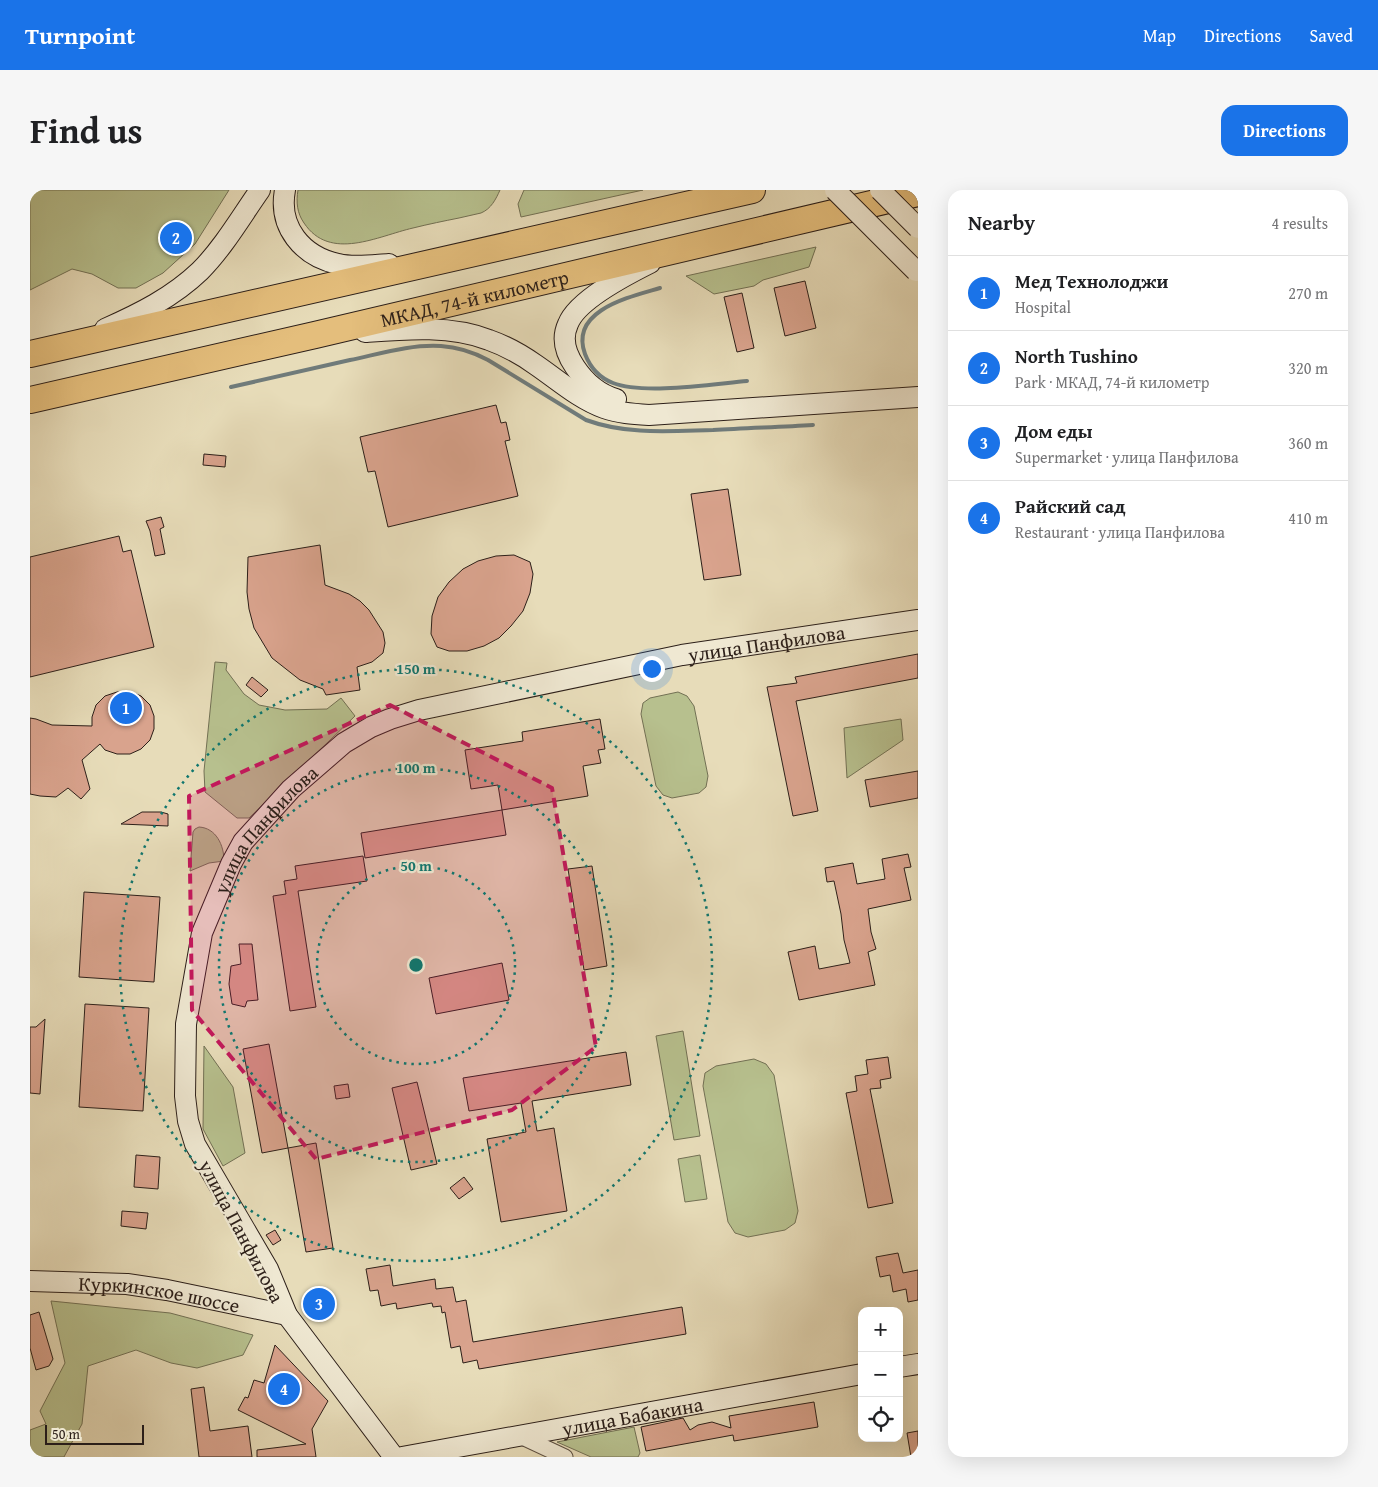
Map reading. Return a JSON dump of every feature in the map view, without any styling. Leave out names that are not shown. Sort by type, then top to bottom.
[{"type":"highway","points":[[30,354],[752,190]]},
{"type":"highway","name":"МКАД, 74-й километр","points":[[30,400],[316,335],[918,192]]},
{"type":"street","points":[[72,344],[154,306],[185,284],[201,270],[216,252],[260,190]]},
{"type":"street","points":[[285,190],[283,208],[293,237],[304,249],[320,259],[340,264],[374,265],[441,260]]},
{"type":"street","points":[[835,190],[917,273]]},
{"type":"street","points":[[880,190],[918,228]]},
{"type":"street","points":[[679,248],[605,288],[584,304],[568,323],[565,348],[570,360],[592,387],[607,396],[625,402],[649,403],[881,392],[906,387],[918,381]]},
{"type":"street","points":[[316,335],[425,329],[462,333],[488,339],[510,349],[534,364],[582,398],[603,408],[624,413],[649,415],[918,397]]},
{"type":"street","name":"улица Панфилова","points":[[394,1457],[287,1315],[268,1269],[196,1144],[188,1122],[185,1096],[186,1024],[202,933],[231,864],[243,842],[292,788],[344,743],[371,727],[390,719],[419,710],[682,655],[918,620]]},
{"type":"street","name":"Куркинское шоссе","points":[[30,1281],[127,1284],[157,1288],[287,1315]]},
{"type":"street","points":[[903,1367],[918,1364]]},
{"type":"street","name":"улица Бабакина","points":[[402,1457],[858,1375]]},
{"type":"street","points":[[518,1436],[566,1457]]},
{"type":"highlighted area","points":[[390,705],[552,788],[596,1047],[512,1110],[316,1159],[192,1010],[189,796]]},
{"type":"green space","points":[[30,190],[229,190],[195,244],[163,273],[136,288],[118,288],[92,274],[72,269],[30,290]]},
{"type":"green space","points":[[298,190],[500,190],[495,200],[481,213],[370,240],[341,244],[327,241],[315,235],[304,223],[298,207]]},
{"type":"green space","points":[[524,190],[643,190],[521,217],[518,204]]},
{"type":"green space","points":[[816,247],[809,267],[763,280],[754,286],[714,294],[686,276]]},
{"type":"green space","points":[[215,662],[227,663],[226,670],[244,694],[259,705],[285,710],[327,709],[341,698],[355,716],[249,818],[237,818],[205,792],[204,771]]},
{"type":"green space","points":[[678,692],[687,696],[694,706],[708,776],[706,787],[699,793],[672,798],[663,795],[656,786],[641,714],[643,703],[650,698]]},
{"type":"green space","points":[[901,719],[903,740],[847,778],[844,728]]},
{"type":"green space","points":[[199,827],[210,830],[218,838],[221,843],[224,861],[209,863],[190,871],[193,832]]},
{"type":"green space","points":[[683,1031],[700,1136],[674,1140],[656,1036]]},
{"type":"green space","points":[[204,1046],[233,1087],[245,1153],[223,1166],[203,1129]]},
{"type":"green space","points":[[754,1059],[766,1064],[774,1075],[798,1211],[795,1223],[785,1230],[748,1237],[735,1233],[728,1222],[703,1086],[705,1073],[716,1066]]},
{"type":"green space","points":[[700,1155],[707,1199],[685,1202],[678,1159]]},
{"type":"green space","points":[[51,1301],[170,1313],[253,1335],[243,1355],[197,1368],[171,1363],[136,1350],[88,1366],[82,1424],[64,1457],[30,1457],[30,1430],[46,1424],[40,1411],[65,1363]]},
{"type":"green space","points":[[634,1427],[640,1453],[638,1457],[591,1457],[557,1442]]},
{"type":"building","points":[[805,281],[816,328],[785,336],[774,288]]},
{"type":"building","points":[[742,293],[754,348],[737,352],[724,297]]},
{"type":"building","points":[[496,405],[501,423],[506,422],[510,440],[505,441],[518,496],[388,527],[375,471],[368,472],[360,437]]},
{"type":"building","points":[[204,454],[226,456],[225,467],[203,465]]},
{"type":"building","points":[[728,489],[741,575],[704,580],[691,494]]},
{"type":"building","points":[[161,517],[164,527],[160,529],[165,554],[155,556],[146,521]]},
{"type":"building","points":[[119,536],[123,552],[131,550],[154,647],[30,677],[30,557]]},
{"type":"building","points":[[320,545],[325,585],[349,594],[360,601],[369,610],[383,632],[385,643],[383,653],[372,662],[357,667],[360,690],[326,695],[323,689],[300,680],[272,658],[254,628],[247,592],[248,557]]},
{"type":"building","points":[[514,555],[530,562],[533,574],[530,593],[523,611],[511,626],[499,638],[484,646],[467,651],[449,651],[437,647],[431,634],[432,616],[438,597],[449,582],[463,569],[478,561],[496,556]]},
{"type":"building","points":[[918,654],[918,678],[796,701],[818,811],[793,816],[767,687],[797,683],[795,677]]},
{"type":"building","points":[[252,677],[268,690],[261,697],[246,685]]},
{"type":"building","points":[[129,691],[141,696],[150,705],[154,716],[154,729],[150,740],[141,749],[130,754],[117,754],[105,750],[100,744],[82,760],[90,789],[81,799],[68,788],[56,797],[30,794],[30,718],[52,725],[92,726],[92,717],[96,705],[105,696]]},
{"type":"building","points":[[600,719],[605,749],[598,750],[601,763],[583,766],[588,796],[502,810],[498,785],[471,789],[465,750],[523,741],[522,732]]},
{"type":"building","points":[[918,771],[918,798],[870,807],[865,780]]},
{"type":"building","points":[[502,810],[506,835],[365,858],[361,833]]},
{"type":"building","points":[[142,812],[168,814],[168,826],[121,824]]},
{"type":"building","points":[[908,854],[911,867],[904,868],[911,900],[868,909],[871,932],[876,949],[868,952],[875,985],[799,1000],[788,952],[815,946],[819,969],[850,963],[834,881],[827,882],[825,868],[853,863],[857,884],[885,879],[882,859]]},
{"type":"building","points":[[363,856],[367,881],[298,891],[316,1007],[290,1011],[273,896],[286,894],[284,881],[297,879],[295,866]]},
{"type":"building","points":[[592,866],[607,966],[584,970],[568,869]]},
{"type":"building","points":[[84,892],[160,897],[154,982],[79,977]]},
{"type":"building","points":[[239,944],[252,944],[258,1000],[247,1001],[245,1007],[232,1004],[229,984],[231,966],[241,964]]},
{"type":"building","points":[[502,963],[509,1000],[436,1014],[429,978]]},
{"type":"building","points":[[85,1004],[149,1008],[143,1111],[79,1107]]},
{"type":"building","points":[[45,1019],[40,1094],[30,1093],[30,1027],[36,1027]]},
{"type":"building","points":[[269,1044],[288,1148],[262,1153],[243,1049]]},
{"type":"building","points":[[626,1052],[631,1085],[532,1101],[537,1131],[554,1128],[567,1211],[501,1222],[487,1139],[526,1132],[521,1103],[469,1111],[463,1078]]},
{"type":"building","points":[[888,1057],[891,1078],[880,1080],[881,1088],[870,1089],[893,1203],[868,1208],[846,1093],[857,1091],[855,1076],[868,1074],[866,1060]]},
{"type":"building","points":[[417,1082],[437,1164],[411,1170],[392,1088]]},
{"type":"building","points":[[348,1084],[350,1097],[336,1099],[334,1086]]},
{"type":"building","points":[[316,1143],[333,1248],[306,1252],[288,1148]]},
{"type":"building","points":[[136,1155],[160,1157],[158,1189],[134,1187]]},
{"type":"building","points":[[464,1177],[473,1189],[459,1199],[450,1188]]},
{"type":"building","points":[[122,1211],[148,1213],[146,1229],[121,1226]]},
{"type":"building","points":[[275,1230],[281,1240],[273,1245],[266,1235]]},
{"type":"building","points":[[898,1253],[903,1273],[918,1270],[918,1300],[908,1302],[906,1289],[893,1292],[890,1275],[880,1277],[876,1257]]},
{"type":"building","points":[[390,1265],[393,1286],[435,1279],[436,1289],[453,1287],[456,1302],[466,1300],[473,1342],[682,1307],[686,1334],[479,1369],[477,1360],[463,1363],[460,1346],[451,1348],[445,1312],[442,1313],[441,1306],[433,1307],[432,1303],[397,1309],[396,1303],[381,1306],[378,1290],[370,1291],[366,1269]]},
{"type":"building","points":[[323,1290],[333,1306],[315,1317],[305,1301]]},
{"type":"building","points":[[39,1312],[53,1359],[49,1366],[36,1370],[30,1348],[30,1315]]},
{"type":"building","points":[[275,1345],[328,1401],[312,1429],[316,1457],[257,1457],[257,1450],[306,1444],[238,1410],[245,1397],[248,1398],[254,1380],[264,1383]]},
{"type":"building","points":[[204,1387],[210,1431],[248,1426],[252,1457],[199,1457],[191,1389]]},
{"type":"building","points":[[814,1402],[818,1427],[734,1441],[733,1435],[646,1451],[641,1427],[683,1418],[690,1430],[698,1425],[712,1422],[731,1428],[729,1416]]},
{"type":"building","points":[[918,1431],[918,1457],[911,1457],[907,1433]]},
{"type":"waterway","points":[[660,288],[619,301],[605,308],[594,316],[586,326],[582,339],[585,354],[596,372],[613,383],[642,388],[679,388],[747,381]]},
{"type":"waterway","points":[[231,387],[395,350],[418,346],[441,346],[471,352],[482,357],[586,420],[601,425],[649,431],[813,425]]},
{"type":"place","name":"North Tushino","points":[[176,238]]},
{"type":"place","name":"Мед Технолоджи","points":[[126,708]]},
{"type":"place","name":"Дом еды","points":[[319,1304]]},
{"type":"place","name":"Райский сад","points":[[284,1389]]}]
